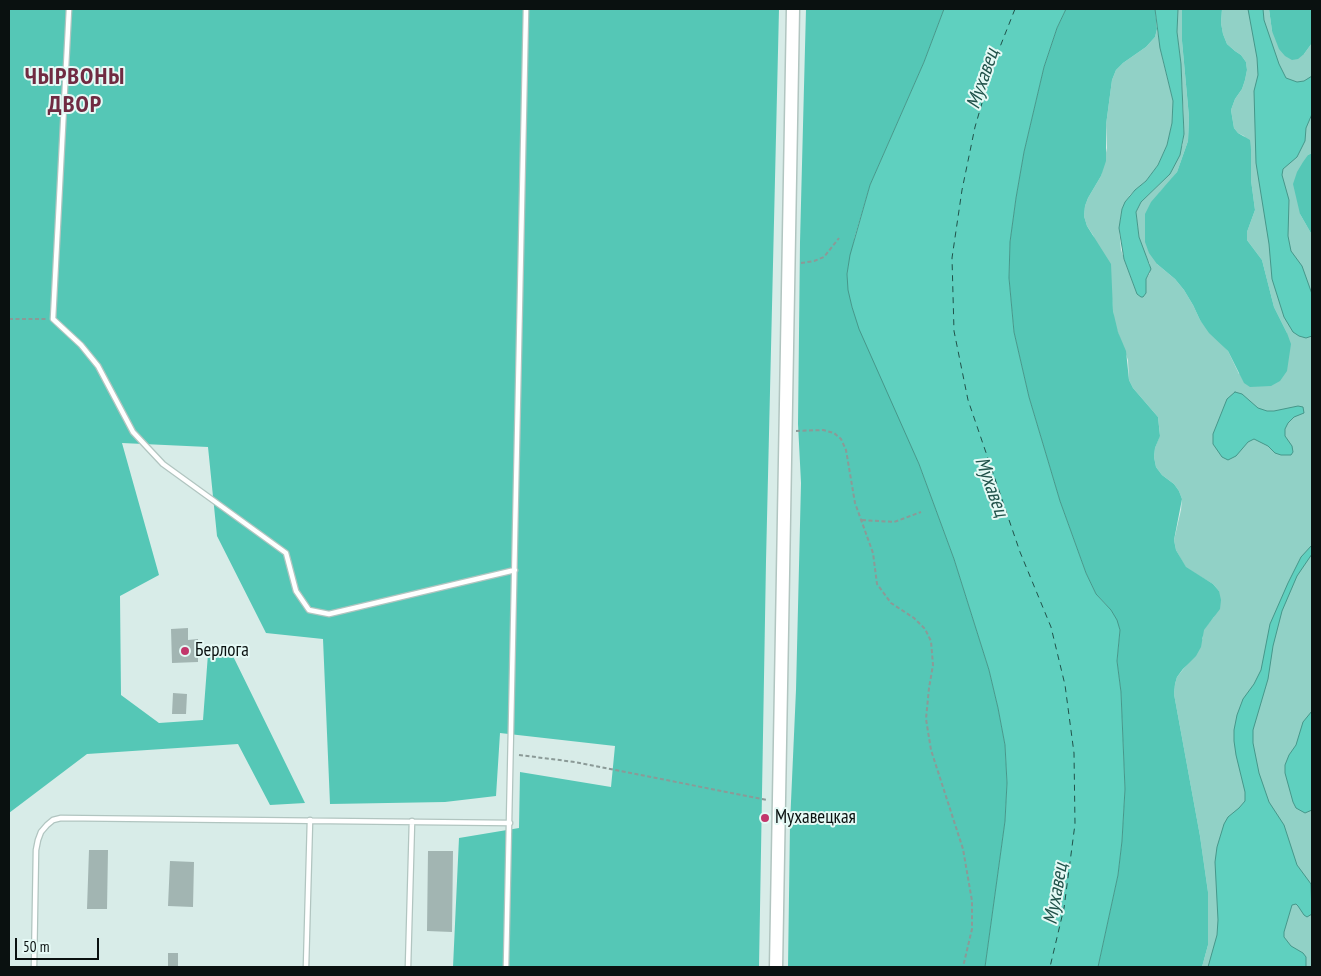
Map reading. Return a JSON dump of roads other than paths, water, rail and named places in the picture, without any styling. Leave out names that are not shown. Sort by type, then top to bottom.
[{"type":"street","points":[[776,967],[793,9]]},
{"type":"lane","points":[[70,9],[53,319],[81,345],[98,366],[133,432],[164,464],[286,553],[296,591],[309,610],[329,614],[515,570]]},
{"type":"lane","points":[[506,967],[526,9]]},
{"type":"lane","points":[[34,967],[36,850],[41,832],[53,820],[69,817],[510,823]]},
{"type":"lane","points":[[306,967],[310,820]]},
{"type":"lane","points":[[408,967],[412,821]]},
{"type":"water","name":"Мухавец","points":[[944,9],[1066,9],[1057,28],[1044,67],[1024,152],[1010,242],[1009,278],[1014,332],[1029,397],[1060,501],[1086,573],[1096,594],[1111,610],[1117,620],[1120,630],[1117,661],[1121,692],[1125,789],[1122,841],[1118,875],[1098,967],[985,967],[1005,821],[1007,783],[1005,745],[998,708],[989,670],[954,559],[919,464],[859,329],[848,290],[847,274],[850,255],[870,185],[924,62]]},
{"type":"water","points":[[1155,9],[1178,9],[1177,32],[1181,64],[1184,134],[1180,155],[1170,174],[1141,202],[1136,212],[1139,237],[1151,269],[1146,279],[1146,293],[1141,297],[1137,294],[1124,259],[1119,228],[1125,202],[1146,181],[1158,165],[1167,145],[1172,123],[1173,101],[1160,48]]},
{"type":"water","points":[[1248,9],[1263,9],[1264,20],[1279,64],[1286,78],[1297,82],[1304,81],[1312,76],[1312,114],[1306,128],[1305,141],[1297,157],[1283,169],[1282,175],[1289,200],[1288,236],[1291,251],[1302,266],[1312,294],[1312,336],[1306,338],[1293,332],[1284,317],[1272,279],[1269,244],[1256,163],[1254,91],[1258,75],[1257,58]]},
{"type":"water","points":[[1235,392],[1242,394],[1258,408],[1267,411],[1298,406],[1303,407],[1304,413],[1294,417],[1285,429],[1285,436],[1292,446],[1293,452],[1291,455],[1275,453],[1268,446],[1254,439],[1248,442],[1236,456],[1228,460],[1222,457],[1213,444],[1213,434],[1227,399]]},
{"type":"water","points":[[1312,545],[1312,554],[1297,576],[1282,611],[1273,646],[1268,679],[1253,730],[1253,743],[1259,773],[1269,802],[1284,825],[1297,865],[1311,884],[1312,914],[1307,917],[1296,904],[1292,905],[1284,932],[1284,937],[1291,946],[1306,957],[1306,967],[1208,967],[1217,935],[1215,862],[1217,847],[1228,817],[1245,801],[1245,792],[1234,741],[1237,715],[1243,699],[1261,670],[1270,624],[1288,583],[1301,557]]},
{"type":"water","points":[[1312,711],[1312,810],[1305,813],[1296,808],[1293,802],[1285,773],[1285,765],[1296,745],[1303,722]]},
{"type":"place","name":"Берлога","points":[[185,651]]},
{"type":"place","name":"Мухавецкая","points":[[765,818]]},
{"type":"district","name":"ЧЫРВОНЫ ДВОР","points":[[75,91]]}]
